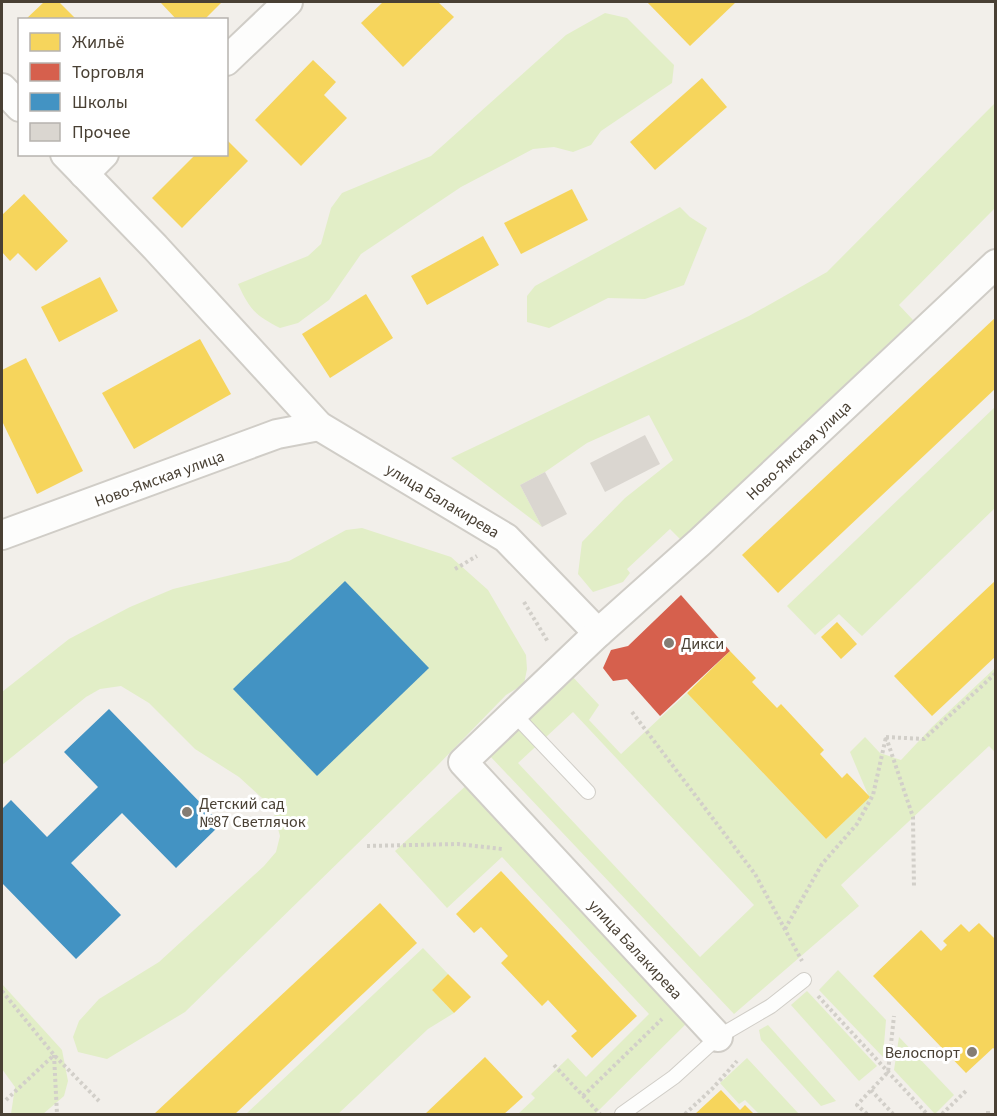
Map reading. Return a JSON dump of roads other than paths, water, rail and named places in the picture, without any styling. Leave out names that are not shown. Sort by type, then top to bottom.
[{"type":"street","points":[[228,58],[288,2]]},
{"type":"street","points":[[2,88],[18,105]]},
{"type":"street","points":[[74,164],[98,156]]},
{"type":"street","name":"улица Балакирева","points":[[74,164],[155,247],[319,426],[506,538],[598,633],[462,762],[718,1037]]},
{"type":"street","name":"Ново-Ямская улица","points":[[598,633],[700,542],[996,264]]},
{"type":"street","name":"Ново-Ямская улица","points":[[2,536],[277,434],[319,426]]},
{"type":"lane","points":[[514,714],[588,792]]},
{"type":"lane","points":[[622,1114],[674,1077],[718,1037],[771,1006],[804,980]]},
{"type":"place","name":"Дикси","points":[[669,643]]},
{"type":"place","name":"Детский сад №87 Светлячок","points":[[187,812]]},
{"type":"place","name":"Велоспорт","points":[[972,1052]]}]
